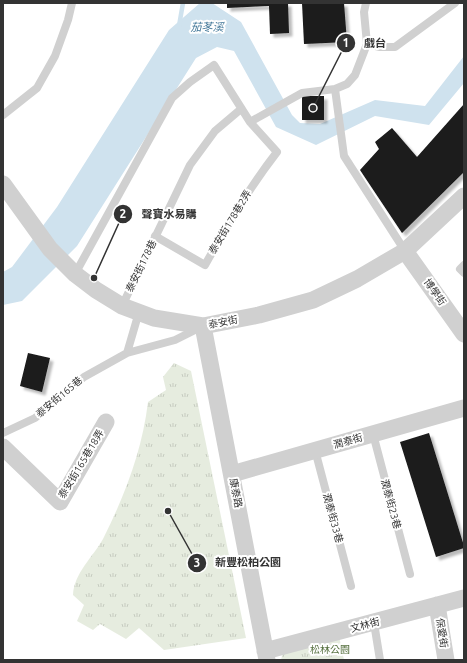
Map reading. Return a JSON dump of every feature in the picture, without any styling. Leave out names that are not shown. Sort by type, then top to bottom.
[{"type":"street","name":"泰安街","points":[[3,184],[50,249],[75,274],[96,290],[122,306],[154,318],[203,326],[259,315],[313,300],[357,279],[405,251],[464,196]]},
{"type":"street","name":"博學街","points":[[405,251],[464,334]]},
{"type":"street","name":"康泰路","points":[[203,326],[266,655]]},
{"type":"street","name":"潤泰街","points":[[232,474],[464,408]]},
{"type":"street","name":"泰安街165巷18弄","points":[[3,447],[60,502],[106,422]]},
{"type":"street","name":"文林街","points":[[266,655],[464,598]]},
{"type":"street","name":"保愛街","points":[[437,605],[446,660]]},
{"type":"lane","points":[[3,115],[37,88],[55,56],[68,20],[72,3]]},
{"type":"lane","points":[[75,274],[172,98],[190,82],[214,65],[250,122],[264,115],[286,100],[302,93],[335,89],[347,84],[355,75],[368,44],[364,12],[366,3]]},
{"type":"lane","points":[[368,44],[380,47],[395,46],[455,3]]},
{"type":"lane","points":[[335,89],[344,156],[405,251]]},
{"type":"lane","name":"泰安街178巷","points":[[122,306],[190,165],[214,131],[241,109]]},
{"type":"lane","name":"泰安街178巷2弄","points":[[155,236],[205,265],[237,207],[277,152],[250,122]]},
{"type":"lane","points":[[127,353],[139,312]]},
{"type":"lane","name":"泰安街165巷","points":[[3,433],[35,418],[84,377],[127,353],[175,340],[203,326]]},
{"type":"lane","name":"潤泰街23巷","points":[[373,434],[410,574]]},
{"type":"lane","name":"潤泰街33巷","points":[[315,450],[351,586]]},
{"type":"lane","points":[[374,623],[380,660]]},
{"type":"green space","points":[[174,363],[191,371],[246,638],[164,650],[139,628],[126,639],[100,624],[93,630],[77,621],[84,605],[73,595],[74,587],[80,572],[103,539],[132,472],[142,438],[148,402],[166,390],[163,377]]},
{"type":"green space","name":"松林公園","points":[[339,636],[344,660],[281,660],[283,652]]},
{"type":"water","name":"茄苳溪","points":[[200,3],[212,3],[241,22],[292,115],[300,123],[320,124],[375,100],[425,106],[464,56],[464,83],[429,125],[375,116],[316,145],[276,127],[234,51],[217,47],[196,58],[77,246],[22,301],[3,305],[3,272],[12,267],[57,207],[169,30]]},
{"type":"building","points":[[227,3],[288,3],[289,33],[270,34],[269,6],[227,8]]},
{"type":"building","points":[[302,3],[344,3],[347,42],[304,44]]},
{"type":"building","points":[[302,96],[324,96],[324,120],[302,120]]},
{"type":"building","points":[[464,104],[464,172],[402,233],[360,170],[379,149],[375,142],[392,128],[417,157]]},
{"type":"building","points":[[28,353],[50,358],[42,392],[20,386]]},
{"type":"building","points":[[429,433],[464,546],[464,548],[436,557],[400,442]]},
{"type":"waterway","points":[[179,26],[183,3]]},
{"type":"place","name":"戲台","points":[[313,108]]},
{"type":"place","name":"聲寶水易購","points":[[94,278]]},
{"type":"place","name":"新豐松柏公園","points":[[168,511]]}]
